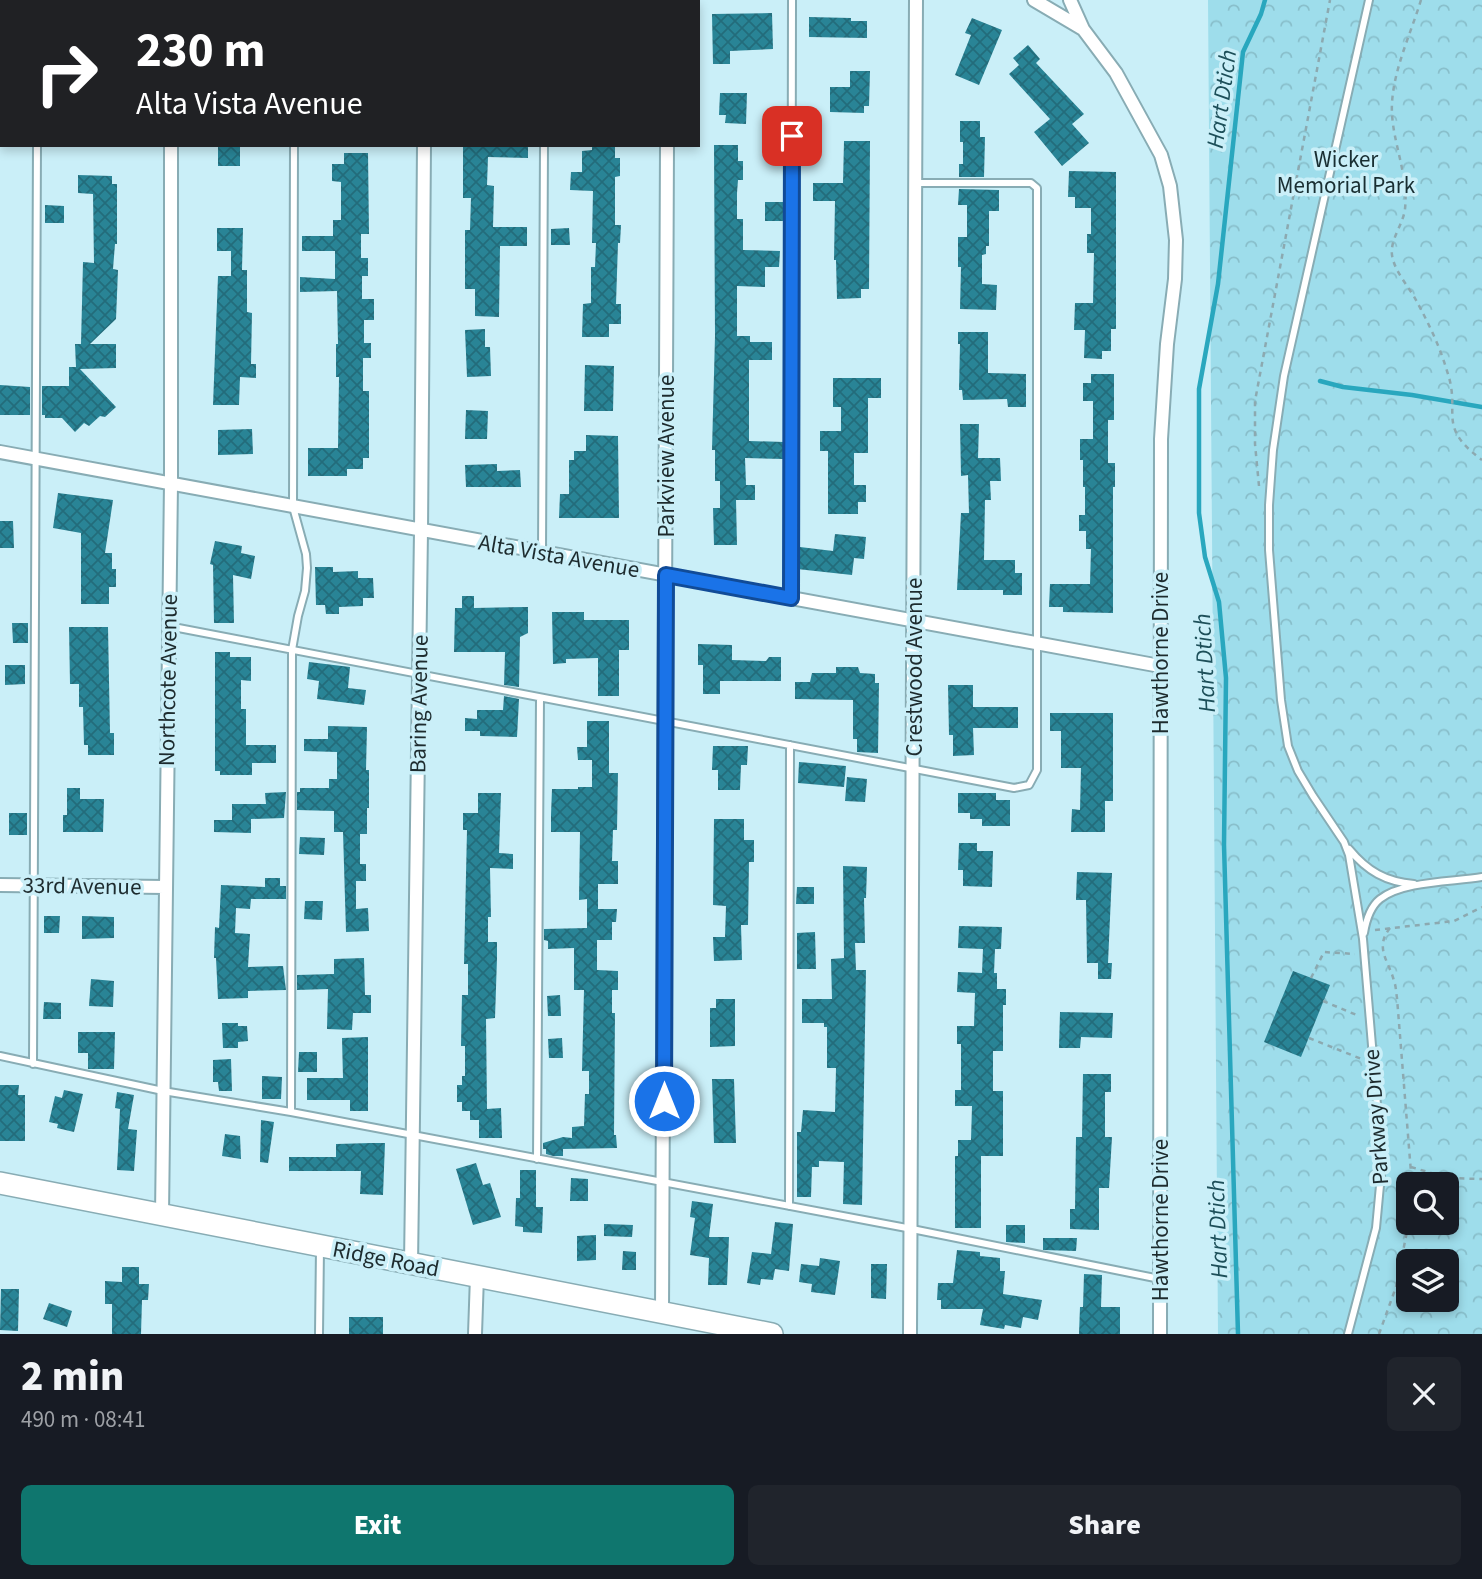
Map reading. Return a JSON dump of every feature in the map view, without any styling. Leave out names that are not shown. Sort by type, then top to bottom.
[{"type":"main road","name":"Ridge Road","points":[[0,1183],[772,1334]]},
{"type":"street","name":"Crestwood Avenue","points":[[911,1334],[916,0]]},
{"type":"street","points":[[1034,0],[1083,29]]},
{"type":"street","name":"Hawthorne Drive","points":[[1070,0],[1083,29],[1116,73],[1161,155],[1170,186],[1176,240],[1161,439],[1160,1334]]},
{"type":"street","name":"Northcote Avenue","points":[[162,1215],[171,483],[172,147]]},
{"type":"street","name":"Baring Avenue","points":[[411,1264],[424,147]]},
{"type":"street","name":"Parkview Avenue","points":[[662,1313],[667,147]]},
{"type":"street","name":"Alta Vista Avenue","points":[[0,452],[1160,666]]},
{"type":"street","name":"33rd Avenue","points":[[0,885],[164,887]]},
{"type":"street","points":[[475,1334],[477,1276]]},
{"type":"lane","points":[[791,598],[793,0]]},
{"type":"lane","points":[[1369,0],[1284,376],[1273,450],[1269,550],[1281,699],[1288,746],[1298,771],[1344,842],[1361,863],[1379,877],[1399,883],[1423,885]]},
{"type":"lane","points":[[33,1063],[37,147]]},
{"type":"lane","points":[[291,1112],[292,650],[305,591],[307,568],[306,554],[293,507],[294,147]]},
{"type":"lane","points":[[542,553],[544,147]]},
{"type":"lane","points":[[169,626],[1014,788],[1029,785],[1037,770],[1037,188],[1031,183],[915,183]]},
{"type":"lane","points":[[537,1159],[540,698]]},
{"type":"lane","points":[[789,1206],[790,745]]},
{"type":"lane","name":"Parkway Drive","points":[[1344,842],[1349,855],[1364,935],[1363,955],[1382,1164],[1381,1195],[1373,1241],[1348,1334]]},
{"type":"lane","points":[[1364,935],[1370,911],[1379,900],[1396,890],[1482,877]]},
{"type":"lane","points":[[0,1056],[163,1091],[291,1112],[912,1229],[1160,1279]]},
{"type":"lane","points":[[319,1334],[320,1246]]},
{"type":"path","points":[[1269,513],[1258,483],[1255,401],[1330,0]]},
{"type":"path","points":[[1421,0],[1397,75],[1392,105],[1405,191],[1405,211],[1392,253],[1394,263],[1419,305],[1442,355],[1449,375],[1451,414],[1457,436],[1465,447],[1482,460]]},
{"type":"path","points":[[1364,935],[1390,928],[1454,921],[1482,907]]},
{"type":"path","points":[[1390,928],[1385,933],[1382,949],[1395,982],[1412,1172]]},
{"type":"path","points":[[1311,978],[1324,952],[1363,955]]},
{"type":"path","points":[[1323,1001],[1369,1019]]},
{"type":"path","points":[[1309,1038],[1373,1063]]},
{"type":"path","points":[[1412,1167],[1448,1178],[1482,1179]]},
{"type":"path","points":[[1379,1334],[1396,1287],[1406,1235]]},
{"type":"green space","name":"Wicker Memorial Park","points":[[1208,0],[1482,0],[1482,1334],[1218,1334]]},
{"type":"building","points":[[772,13],[773,49],[730,51],[730,64],[713,64],[712,14]]},
{"type":"building","points":[[809,17],[867,21],[867,38],[809,37]]},
{"type":"building","points":[[972,18],[1002,30],[979,85],[955,75],[971,35],[965,33]]},
{"type":"building","points":[[1028,45],[1040,59],[1036,63],[1084,114],[1072,124],[1089,143],[1062,166],[1034,132],[1050,119],[1009,74],[1019,65],[1013,58]]},
{"type":"building","points":[[850,71],[870,71],[869,106],[864,106],[864,113],[830,112],[830,87],[850,87]]},
{"type":"building","points":[[720,93],[747,93],[746,124],[725,123],[726,115],[719,115]]},
{"type":"building","points":[[960,121],[980,121],[980,137],[985,137],[984,177],[959,177],[959,164],[963,164]]},
{"type":"building","points":[[801,134],[819,135],[819,154],[800,153]]},
{"type":"building","points":[[844,141],[870,141],[869,289],[861,289],[861,298],[837,299],[834,260],[835,201],[813,201],[813,183],[843,183]]},
{"type":"building","points":[[714,145],[738,145],[738,161],[743,161],[743,180],[738,180],[737,219],[743,219],[743,250],[780,251],[779,267],[765,267],[765,287],[737,286],[737,336],[750,336],[750,342],[772,342],[772,360],[749,360],[749,441],[784,442],[784,459],[745,458],[746,485],[755,485],[755,500],[736,500],[737,545],[714,545],[713,508],[720,508],[720,481],[715,481],[715,450],[712,450],[715,336]]},
{"type":"building","points":[[218,147],[240,147],[240,166],[218,166]]},
{"type":"building","points":[[463,147],[528,147],[528,158],[488,157],[487,185],[494,186],[493,227],[527,227],[527,246],[500,246],[499,317],[475,316],[475,289],[465,289],[465,230],[470,230],[471,198],[463,198]]},
{"type":"building","points":[[592,147],[615,147],[615,158],[620,158],[620,176],[615,177],[615,225],[621,225],[616,304],[621,304],[621,324],[609,324],[609,337],[582,337],[583,304],[591,303],[591,267],[595,267],[596,243],[592,243],[593,191],[570,190],[571,172],[582,172],[582,151],[592,150]]},
{"type":"building","points":[[344,153],[368,153],[369,234],[361,234],[361,258],[368,258],[368,276],[362,276],[362,299],[374,299],[374,320],[364,320],[364,343],[371,343],[371,358],[363,358],[363,391],[369,391],[369,458],[363,458],[363,469],[347,469],[347,476],[308,476],[308,448],[338,448],[337,291],[300,292],[300,277],[335,279],[335,251],[302,251],[302,236],[333,236],[333,220],[341,220],[341,182],[332,181],[332,164],[344,164]]},
{"type":"building","points":[[1069,171],[1116,172],[1116,329],[1111,329],[1111,351],[1102,351],[1102,359],[1084,358],[1085,330],[1074,330],[1075,303],[1093,303],[1094,253],[1087,253],[1087,234],[1091,234],[1091,208],[1075,208],[1075,197],[1068,197]]},
{"type":"building","points":[[78,175],[112,176],[112,184],[117,184],[117,244],[113,269],[118,270],[116,319],[90,344],[116,344],[116,368],[80,369],[116,407],[89,426],[84,423],[75,432],[62,418],[45,418],[45,415],[42,415],[42,386],[69,386],[69,367],[76,367],[75,344],[81,344],[83,262],[94,263],[93,194],[78,193]]},
{"type":"building","points":[[959,189],[999,190],[999,211],[989,211],[989,246],[986,246],[986,254],[982,255],[982,284],[997,285],[996,310],[960,309],[961,267],[958,267],[958,237],[967,237],[967,205],[958,205]]},
{"type":"building","points":[[765,202],[784,202],[783,221],[765,221]]},
{"type":"building","points":[[45,205],[64,206],[64,223],[45,223]]},
{"type":"building","points":[[217,228],[243,228],[242,270],[247,270],[247,312],[252,313],[251,364],[256,364],[256,378],[240,377],[239,405],[213,405],[218,276],[231,276],[231,251],[217,251]]},
{"type":"building","points":[[569,228],[570,245],[551,245],[551,229]]},
{"type":"building","points":[[485,329],[485,347],[490,347],[491,376],[467,377],[465,330]]},
{"type":"building","points":[[958,332],[988,332],[988,373],[1026,374],[1026,407],[1008,407],[1007,399],[963,400],[962,390],[959,390]]},
{"type":"building","points":[[585,365],[614,366],[613,411],[584,411]]},
{"type":"building","points":[[1091,374],[1114,374],[1114,420],[1108,420],[1108,463],[1115,463],[1113,613],[1063,612],[1063,607],[1049,607],[1050,584],[1090,584],[1091,549],[1086,549],[1086,531],[1079,531],[1079,515],[1085,515],[1080,439],[1093,439],[1093,401],[1083,401],[1083,383],[1091,383]]},
{"type":"building","points":[[833,378],[881,378],[881,398],[868,398],[868,453],[854,453],[854,485],[866,485],[866,502],[858,502],[858,514],[828,514],[828,451],[820,451],[820,431],[841,431],[841,407],[833,407]]},
{"type":"building","points":[[0,385],[30,387],[30,415],[0,415]]},
{"type":"building","points":[[466,410],[488,411],[487,439],[465,439]]},
{"type":"building","points":[[960,424],[979,424],[978,458],[1000,458],[1001,481],[990,481],[991,500],[985,500],[984,560],[1015,560],[1015,573],[1022,573],[1022,595],[1003,595],[1003,590],[957,590],[961,513],[969,513],[968,475],[961,476]]},
{"type":"building","points":[[252,429],[253,454],[218,455],[218,430]]},
{"type":"building","points":[[586,435],[618,436],[619,518],[559,518],[560,494],[569,494],[569,460],[574,460],[574,451],[586,451]]},
{"type":"building","points":[[497,464],[497,471],[520,470],[521,487],[466,487],[465,465]]},
{"type":"building","points":[[58,493],[113,500],[105,553],[112,553],[112,569],[116,569],[116,587],[109,587],[109,604],[81,604],[81,533],[53,528]]},
{"type":"building","points":[[0,521],[13,521],[14,548],[0,548]]},
{"type":"building","points":[[835,534],[866,537],[864,559],[854,558],[852,575],[797,569],[800,547],[833,551]]},
{"type":"building","points":[[215,541],[242,546],[241,553],[255,556],[251,579],[233,575],[234,623],[214,623],[213,565],[210,564]]},
{"type":"building","points":[[315,567],[333,567],[333,572],[358,571],[358,578],[373,578],[374,598],[363,598],[363,606],[339,607],[339,614],[326,614],[325,605],[316,605]]},
{"type":"building","points":[[462,596],[474,596],[474,608],[528,607],[528,633],[520,637],[519,687],[504,685],[505,652],[454,652],[455,608],[462,608]]},
{"type":"building","points":[[552,612],[584,612],[584,620],[629,620],[629,650],[619,650],[619,696],[598,696],[598,658],[566,659],[566,663],[553,664]]},
{"type":"building","points":[[12,623],[28,623],[28,643],[13,643]]},
{"type":"building","points":[[69,627],[108,627],[110,733],[114,733],[114,755],[88,755],[88,745],[84,745],[83,707],[79,707],[79,684],[70,684]]},
{"type":"building","points":[[698,644],[732,645],[732,660],[766,661],[769,657],[781,657],[781,681],[720,681],[720,694],[703,694],[703,665],[698,665]]},
{"type":"building","points":[[215,652],[230,652],[230,657],[251,657],[251,681],[241,680],[241,709],[246,709],[246,745],[276,745],[276,763],[252,763],[252,775],[220,775],[220,771],[215,771]]},
{"type":"building","points":[[309,662],[350,667],[348,688],[366,690],[364,705],[317,699],[319,681],[307,679]]},
{"type":"building","points":[[5,665],[25,665],[25,684],[5,685]]},
{"type":"building","points":[[836,667],[858,667],[860,673],[875,674],[875,683],[879,683],[878,753],[857,752],[857,739],[853,739],[853,700],[795,699],[795,682],[810,682],[812,673],[836,673]]},
{"type":"building","points":[[948,685],[973,685],[973,707],[1018,707],[1018,728],[973,728],[974,755],[953,756],[953,735],[949,735]]},
{"type":"building","points":[[504,696],[519,699],[517,737],[480,736],[480,731],[465,731],[465,718],[477,719],[477,710],[503,710]]},
{"type":"building","points":[[1050,713],[1113,713],[1113,801],[1105,801],[1105,832],[1071,832],[1072,809],[1080,810],[1081,768],[1061,768],[1061,731],[1050,731]]},
{"type":"building","points":[[587,721],[609,721],[609,773],[618,773],[617,830],[613,830],[612,861],[618,861],[618,884],[598,884],[598,909],[617,909],[616,922],[612,922],[612,940],[597,940],[597,970],[618,971],[618,990],[612,990],[612,1013],[615,1013],[614,1135],[617,1148],[563,1149],[563,1156],[553,1156],[546,1154],[543,1143],[563,1137],[572,1138],[572,1127],[584,1126],[585,1094],[589,1094],[589,1071],[582,1071],[584,990],[574,990],[574,948],[548,949],[548,941],[544,940],[544,929],[587,928],[587,899],[579,900],[580,832],[551,832],[551,815],[552,789],[592,787],[592,760],[578,760],[577,747],[587,747]]},
{"type":"building","points":[[328,726],[367,727],[369,808],[367,834],[360,834],[360,864],[366,864],[366,881],[356,881],[356,909],[368,908],[369,931],[346,932],[343,832],[334,832],[334,811],[297,810],[297,792],[300,792],[300,788],[329,788],[329,779],[337,779],[337,752],[304,751],[304,739],[328,739]]},
{"type":"building","points":[[713,746],[748,746],[747,765],[741,765],[740,790],[718,790],[718,770],[712,770]]},
{"type":"building","points":[[799,762],[846,766],[844,787],[798,783]]},
{"type":"building","points":[[847,777],[867,779],[865,802],[845,801]]},
{"type":"building","points":[[67,788],[80,788],[80,799],[104,799],[103,832],[63,832],[63,815],[67,815]]},
{"type":"building","points":[[286,792],[284,818],[251,819],[251,833],[214,832],[214,820],[232,820],[232,804],[266,804],[265,793]]},
{"type":"building","points":[[478,793],[501,793],[499,853],[513,854],[513,869],[490,868],[491,917],[488,917],[488,942],[497,942],[497,958],[495,1018],[486,1019],[487,1109],[501,1108],[502,1138],[479,1138],[479,1120],[470,1120],[470,1111],[462,1111],[462,1102],[457,1102],[457,1085],[462,1085],[462,1076],[465,1076],[465,1046],[461,1046],[462,995],[468,995],[468,964],[464,964],[467,830],[463,830],[463,813],[478,813]]},
{"type":"building","points":[[958,793],[996,793],[996,800],[1010,800],[1010,826],[982,826],[982,819],[970,819],[970,813],[958,813]]},
{"type":"building","points":[[9,813],[27,813],[27,835],[9,835]]},
{"type":"building","points":[[714,819],[744,819],[744,840],[754,840],[754,862],[749,862],[748,925],[741,925],[742,960],[714,961],[713,937],[725,937],[726,906],[713,905]]},
{"type":"building","points":[[300,837],[325,838],[324,855],[299,854]]},
{"type":"building","points":[[959,843],[977,843],[977,851],[993,851],[992,887],[963,886],[963,870],[958,870]]},
{"type":"building","points":[[843,866],[867,867],[864,898],[865,943],[855,943],[856,970],[866,970],[862,1205],[843,1204],[844,1162],[819,1161],[819,1167],[812,1167],[811,1197],[797,1197],[797,1132],[801,1132],[803,1110],[835,1112],[836,1068],[827,1068],[827,1027],[824,1027],[824,1023],[802,1023],[802,999],[832,999],[831,959],[844,958]]},
{"type":"building","points":[[1077,872],[1112,873],[1108,963],[1112,963],[1111,979],[1098,979],[1098,963],[1087,963],[1086,900],[1076,900]]},
{"type":"building","points":[[265,878],[280,878],[280,886],[286,886],[286,899],[251,899],[250,909],[236,908],[235,933],[250,934],[248,967],[283,966],[286,990],[248,991],[248,998],[218,999],[214,958],[215,927],[219,928],[221,885],[265,887]]},
{"type":"building","points":[[797,887],[814,887],[814,904],[796,904]]},
{"type":"building","points":[[305,901],[323,901],[322,920],[304,919]]},
{"type":"building","points":[[44,916],[60,916],[59,933],[44,933]]},
{"type":"building","points":[[82,916],[114,917],[114,938],[82,939]]},
{"type":"building","points":[[959,926],[1002,927],[1001,949],[995,949],[994,973],[997,973],[997,989],[1006,989],[1006,1005],[1003,1005],[1003,1051],[993,1051],[993,1091],[1003,1091],[1003,1156],[981,1156],[981,1228],[955,1228],[955,1156],[958,1156],[958,1140],[971,1140],[972,1106],[955,1106],[955,1090],[961,1090],[961,1044],[957,1044],[957,1026],[974,1026],[975,993],[957,992],[958,972],[982,973],[983,949],[958,948]]},
{"type":"building","points":[[815,932],[816,969],[797,969],[797,933]]},
{"type":"building","points":[[364,958],[365,995],[371,995],[371,1013],[353,1013],[352,1030],[327,1029],[328,989],[297,990],[297,975],[334,974],[334,959]]},
{"type":"building","points":[[1293,971],[1330,985],[1301,1057],[1264,1042]]},
{"type":"building","points":[[91,979],[114,981],[113,1007],[89,1006]]},
{"type":"building","points":[[560,995],[561,1016],[548,1016],[547,996]]},
{"type":"building","points":[[716,999],[735,999],[735,1046],[710,1047],[710,1008],[716,1008]]},
{"type":"building","points":[[44,1002],[61,1003],[61,1019],[43,1019]]},
{"type":"building","points":[[1060,1012],[1113,1013],[1112,1038],[1081,1037],[1080,1048],[1059,1048]]},
{"type":"building","points":[[222,1023],[247,1026],[248,1041],[238,1042],[238,1048],[223,1048]]},
{"type":"building","points":[[78,1032],[115,1032],[114,1069],[88,1069],[88,1053],[78,1053]]},
{"type":"building","points":[[368,1037],[368,1111],[350,1111],[350,1100],[307,1100],[307,1078],[343,1078],[342,1038]]},
{"type":"building","points":[[562,1038],[563,1058],[549,1058],[548,1039]]},
{"type":"building","points":[[299,1052],[317,1052],[317,1072],[298,1072]]},
{"type":"building","points":[[231,1059],[232,1091],[219,1091],[218,1082],[213,1082],[213,1060]]},
{"type":"building","points":[[1083,1074],[1111,1074],[1111,1092],[1105,1092],[1105,1137],[1112,1137],[1109,1188],[1099,1188],[1099,1230],[1070,1229],[1070,1209],[1075,1209],[1076,1137],[1082,1137]]},
{"type":"building","points":[[262,1076],[282,1077],[281,1099],[262,1099]]},
{"type":"building","points":[[712,1079],[734,1079],[736,1143],[714,1143]]},
{"type":"building","points":[[0,1085],[19,1085],[18,1095],[25,1095],[25,1141],[0,1141]]},
{"type":"building","points":[[64,1090],[83,1094],[74,1132],[57,1128],[58,1124],[49,1122],[55,1096],[62,1098]]},
{"type":"building","points":[[117,1092],[134,1095],[128,1129],[137,1130],[134,1171],[117,1170],[120,1109],[115,1108]]},
{"type":"building","points":[[261,1120],[274,1122],[268,1163],[260,1162]]},
{"type":"building","points":[[225,1134],[240,1136],[241,1159],[222,1156]]},
{"type":"building","points":[[385,1143],[383,1195],[360,1194],[361,1171],[289,1171],[289,1157],[336,1157],[336,1144]]},
{"type":"building","points":[[476,1163],[483,1185],[490,1183],[501,1217],[473,1225],[456,1169]]},
{"type":"building","points":[[520,1170],[536,1170],[536,1207],[543,1207],[542,1233],[523,1232],[523,1227],[515,1226],[516,1198],[520,1198]]},
{"type":"building","points":[[571,1178],[588,1179],[588,1201],[570,1201]]},
{"type":"building","points":[[692,1201],[713,1204],[709,1237],[729,1237],[727,1285],[708,1285],[709,1258],[690,1255],[695,1218],[690,1217]]},
{"type":"building","points":[[775,1222],[793,1224],[789,1271],[775,1269],[773,1280],[761,1279],[760,1285],[747,1283],[752,1252],[771,1254]]},
{"type":"building","points":[[604,1224],[633,1225],[632,1237],[604,1236]]},
{"type":"building","points":[[1006,1225],[1025,1225],[1025,1243],[1006,1242]]},
{"type":"building","points":[[596,1235],[596,1260],[577,1261],[577,1236]]},
{"type":"building","points":[[1043,1238],[1077,1238],[1076,1251],[1043,1250]]},
{"type":"building","points":[[957,1250],[980,1252],[980,1256],[1000,1258],[1000,1271],[1005,1271],[1003,1294],[1042,1300],[1038,1320],[1023,1317],[1021,1328],[1005,1325],[1004,1329],[980,1325],[983,1309],[941,1309],[941,1300],[937,1300],[938,1283],[953,1283]]},
{"type":"building","points":[[623,1251],[636,1252],[636,1270],[622,1270]]},
{"type":"building","points":[[820,1258],[840,1261],[835,1295],[811,1292],[812,1284],[799,1282],[801,1264],[819,1266]]},
{"type":"building","points":[[871,1264],[887,1264],[886,1299],[871,1298]]},
{"type":"building","points":[[122,1267],[139,1267],[139,1284],[149,1284],[148,1300],[142,1300],[141,1334],[112,1334],[112,1304],[105,1304],[105,1281],[122,1282]]},
{"type":"building","points":[[1084,1274],[1102,1275],[1101,1307],[1120,1307],[1120,1334],[1079,1334]]},
{"type":"building","points":[[1,1289],[19,1289],[18,1331],[0,1330]]},
{"type":"building","points":[[49,1303],[72,1311],[67,1327],[43,1319]]},
{"type":"building","points":[[349,1317],[383,1317],[383,1334],[349,1334]]},
{"type":"waterway","name":"Hart Dtich","points":[[1238,1334],[1224,845],[1226,678],[1219,602],[1205,557],[1199,513],[1199,389],[1218,284],[1243,52],[1265,0]]},
{"type":"waterway","points":[[1320,381],[1343,387],[1482,407]]},
{"type":"route","points":[[664,1101],[666,575],[791,598],[792,136]]}]
